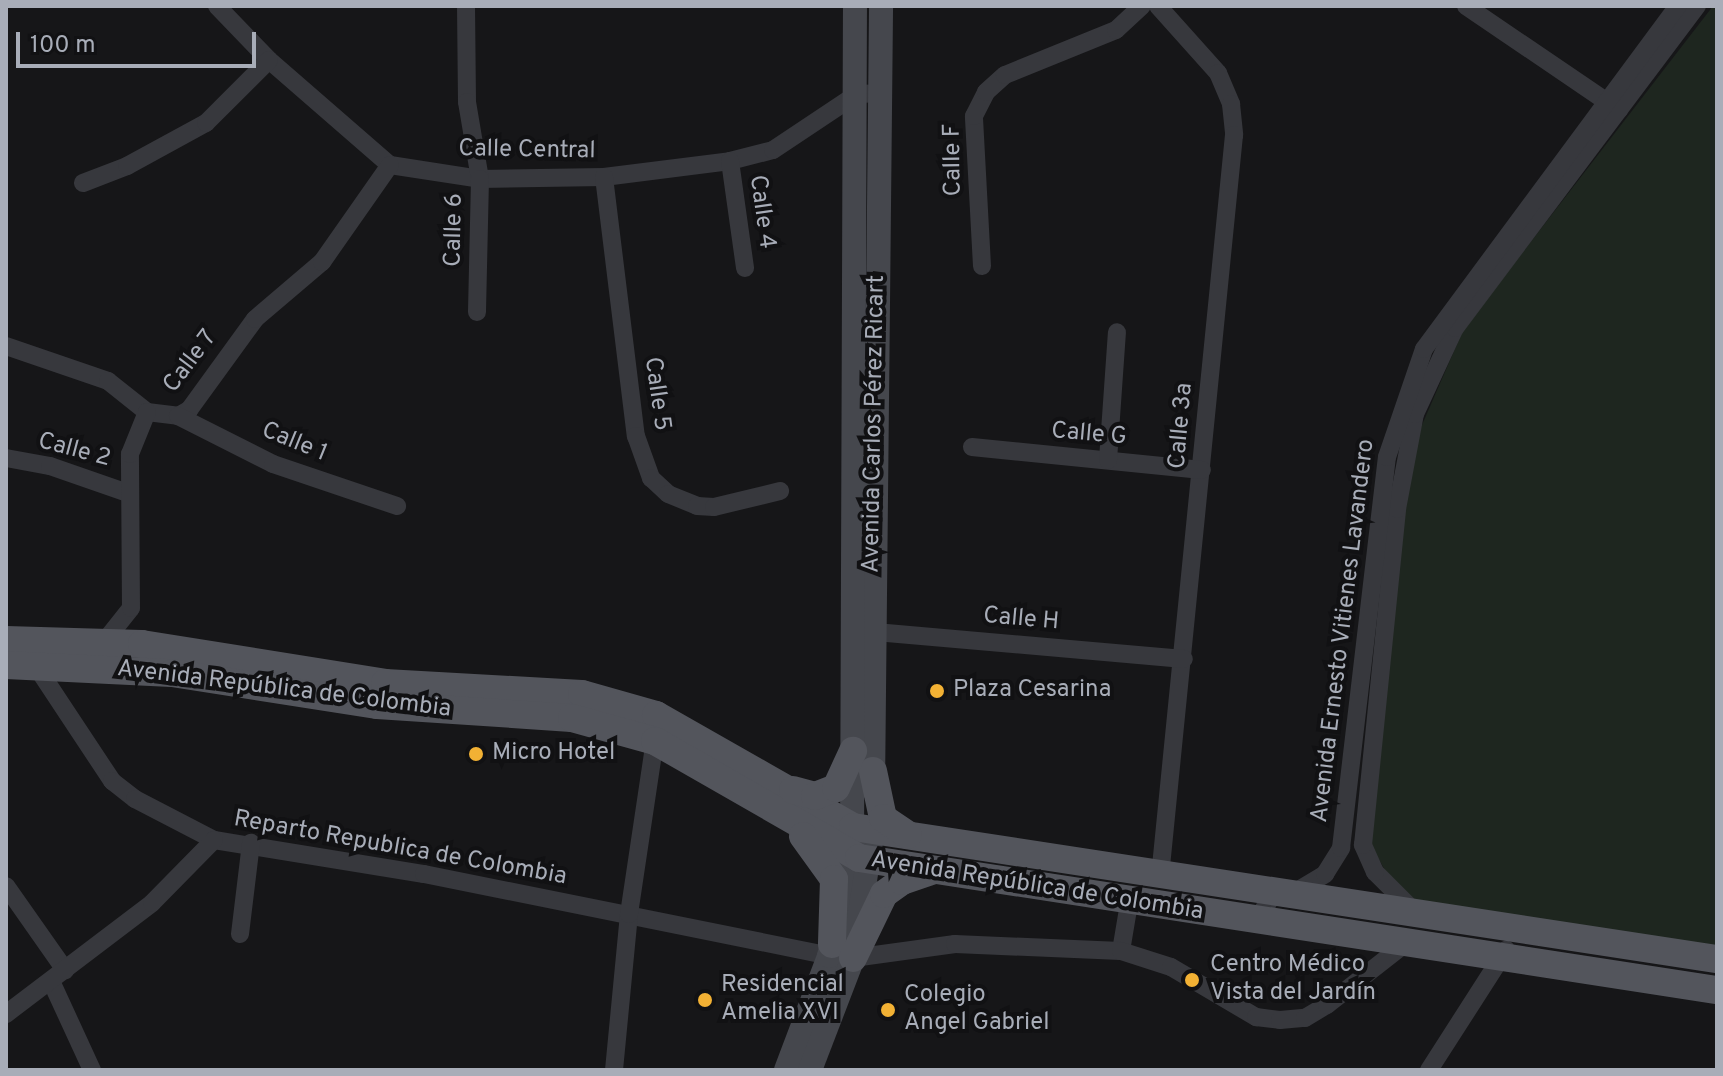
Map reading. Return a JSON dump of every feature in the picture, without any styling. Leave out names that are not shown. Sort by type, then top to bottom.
[{"type":"main road","name":"Avenida Carlos Pérez Ricart","points":[[855,6],[868,94]]},
{"type":"main road","name":"Avenida Carlos Pérez Ricart","points":[[862,842],[853,751],[863,631],[868,94],[881,6]]},
{"type":"main road","name":"Avenida Carlos Pérez Ricart","points":[[862,842],[873,771],[863,631]]},
{"type":"main road","name":"Avenida República de Colombia","points":[[6,640],[176,647],[385,683],[582,694],[656,715],[785,801]]},
{"type":"main road","name":"Avenida República de Colombia","points":[[6,665],[172,673],[377,705],[572,718],[655,741],[785,801],[862,842],[935,870],[1129,903],[1717,990]]},
{"type":"main road","points":[[838,953],[834,879],[785,801],[825,794],[844,780],[853,751]]},
{"type":"main road","points":[[873,771],[883,818],[912,837]]},
{"type":"main road","name":"Avenida República de Colombia","points":[[862,842],[912,837],[1717,959]]},
{"type":"main road","points":[[810,1070],[862,842]]},
{"type":"main road","points":[[786,1070],[838,953],[884,894],[902,881],[935,870]]},
{"type":"street","points":[[217,6],[269,60],[390,165]]},
{"type":"street","name":"Calle 6","points":[[466,6],[467,102],[480,179],[477,312]]},
{"type":"street","name":"Calle F","points":[[982,266],[974,116],[986,92],[1005,75],[1116,30],[1142,6]]},
{"type":"street","name":"Calle 3a","points":[[1158,6],[1218,73],[1231,104],[1234,135],[1160,876]]},
{"type":"street","points":[[1466,6],[1615,108]]},
{"type":"street","name":"Avenida Ernesto Vitienes Lavandero","points":[[1615,108],[1678,6]]},
{"type":"street","name":"Avenida Ernesto Vitienes Lavandero","points":[[1274,894],[1310,885],[1334,863],[1341,848],[1372,654],[1389,508],[1425,384],[1474,291],[1697,6]]},
{"type":"street","points":[[83,183],[127,166],[206,123],[269,60]]},
{"type":"street","name":"Calle Central","points":[[390,165],[480,179],[604,177],[730,161],[773,150],[868,94]]},
{"type":"street","name":"Calle 4","points":[[730,161],[745,268]]},
{"type":"street","name":"Calle 7","points":[[104,642],[123,625],[133,600],[128,493],[130,454],[147,412],[178,416],[189,410],[225,354],[255,319],[322,262],[390,165]]},
{"type":"street","name":"Calle 5","points":[[604,177],[636,436],[651,478],[668,494],[697,506],[714,507],[780,491]]},
{"type":"street","points":[[1108,460],[1117,332]]},
{"type":"street","points":[[6,346],[108,381],[147,412]]},
{"type":"street","name":"Calle 1","points":[[178,416],[273,464],[397,506]]},
{"type":"street","name":"Calle G","points":[[972,447],[1202,470]]},
{"type":"street","name":"Calle 2","points":[[6,458],[50,466],[128,493]]},
{"type":"street","name":"Calle H","points":[[863,631],[1184,659]]},
{"type":"street","name":"Avenida Ernesto Vitienes Lavandero","points":[[1372,654],[1363,845],[1375,872],[1413,913]]},
{"type":"street","name":"Reparto Republica de Colombia","points":[[36,666],[112,781],[214,840],[251,843],[838,953],[955,944],[1121,951],[1171,967],[1256,1017],[1280,1020],[1305,1018],[1410,944]]},
{"type":"street","points":[[614,1070],[629,914],[655,741]]},
{"type":"street","points":[[6,1014],[152,903],[214,840]]},
{"type":"street","points":[[240,934],[251,843]]},
{"type":"street","points":[[6,886],[58,975],[92,1070]]},
{"type":"street","points":[[1255,922],[1274,894]]},
{"type":"street","points":[[1121,951],[1129,903]]},
{"type":"street","points":[[1410,944],[1413,913]]},
{"type":"street","points":[[1429,1070],[1498,959],[1522,929]]},
{"type":"shaded area","points":[[1713,6],[1717,6],[1717,951],[1419,905],[1393,884],[1370,844],[1383,651],[1415,441],[1464,328]]},
{"type":"place","name":"Plaza Cesarina","points":[[937,691]]},
{"type":"place","name":"Micro Hotel","points":[[476,754]]},
{"type":"place","name":"Centro Médico Vista del Jardín","points":[[1192,980]]},
{"type":"place","name":"Residencial Amelia XVI","points":[[705,1000]]},
{"type":"place","name":"Colegio Angel Gabriel","points":[[888,1010]]}]
